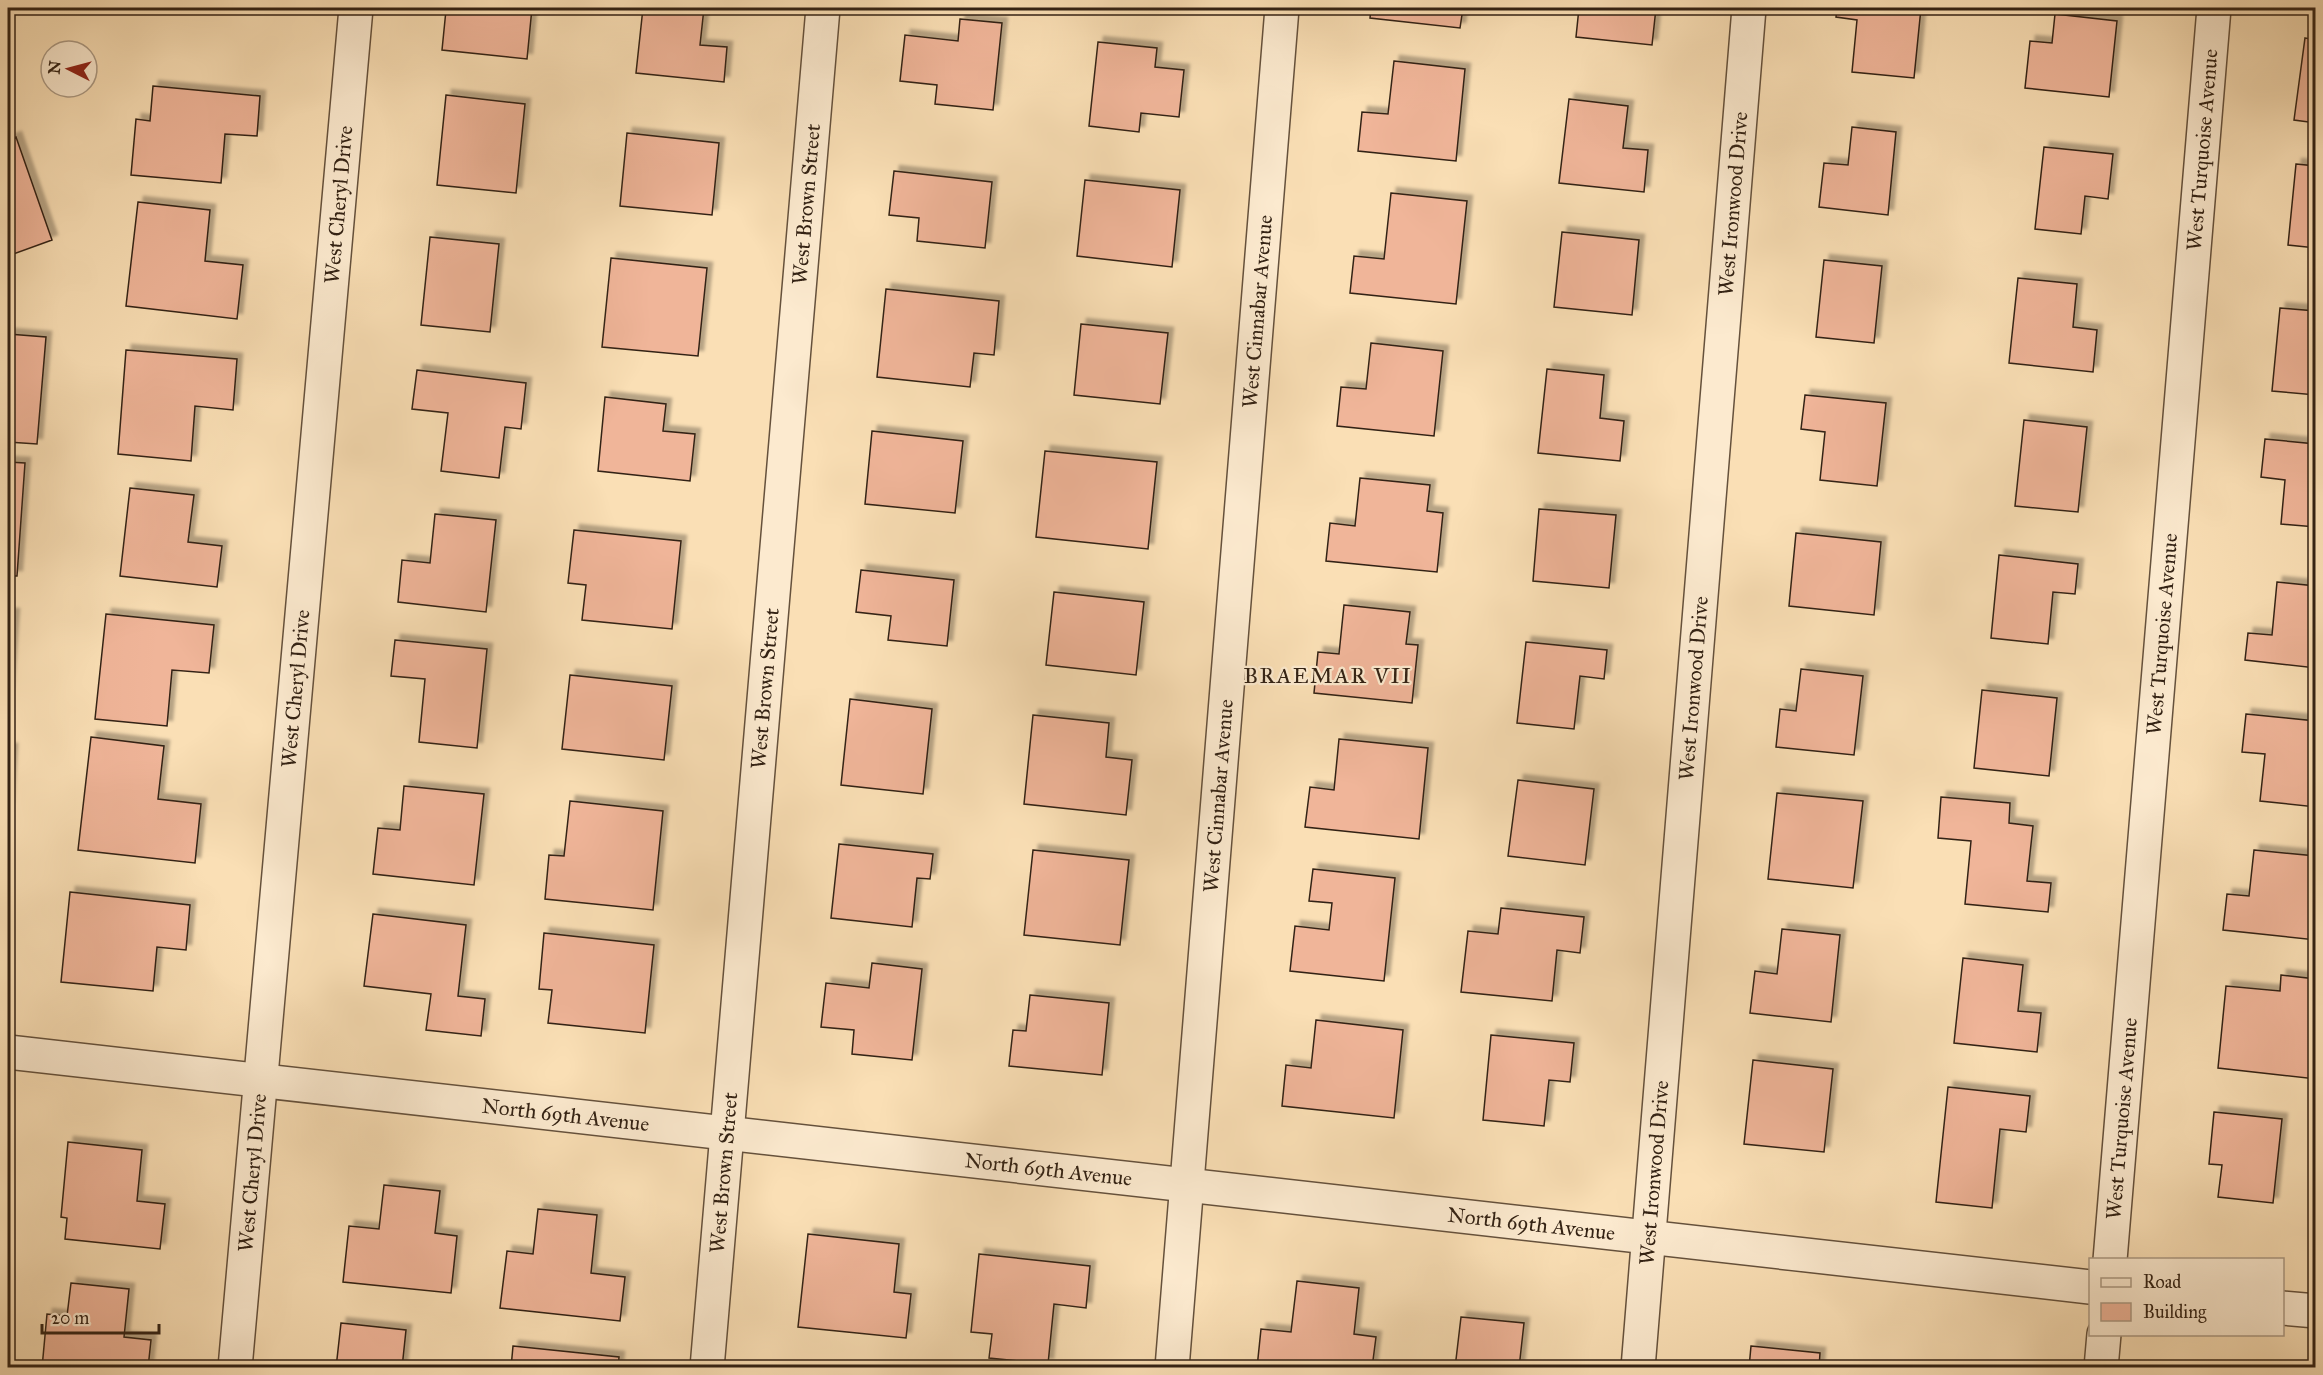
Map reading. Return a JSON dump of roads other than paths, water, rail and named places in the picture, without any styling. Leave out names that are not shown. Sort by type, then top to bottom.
[{"type":"street","name":"West Cheryl Drive","points":[[236,1368],[356,8]]},
{"type":"street","name":"West Brown Street","points":[[707,1368],[823,8]]},
{"type":"street","name":"West Cinnabar Avenue","points":[[1172,1368],[1282,8]]},
{"type":"street","name":"West Ironwood Drive","points":[[1638,1368],[1749,8]]},
{"type":"street","name":"West Turquoise Avenue","points":[[2110,1258],[2214,8]]},
{"type":"street","name":"North 69th Avenue","points":[[8,1052],[2089,1287]]},
{"type":"street","points":[[2284,1308],[2316,1311]]},
{"type":"street","points":[[2101,1368],[2104,1336]]},
{"type":"district","name":"BRAEMAR VII","points":[[1328,675]]}]
